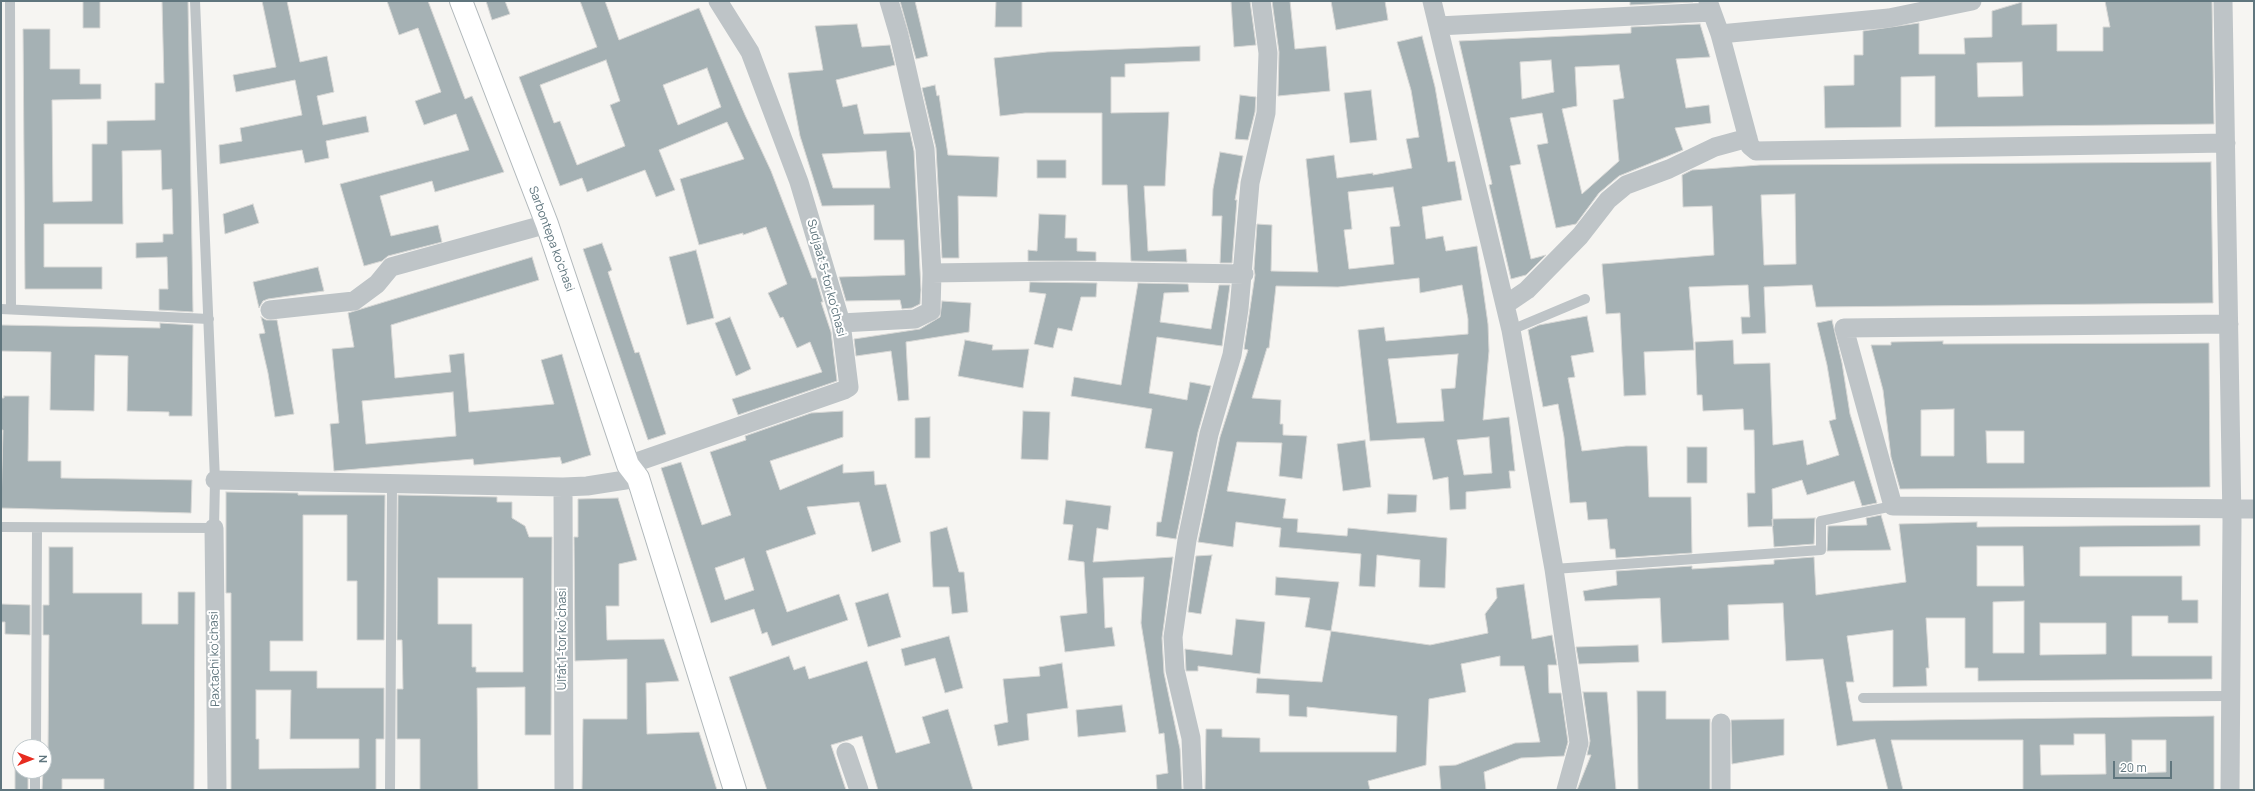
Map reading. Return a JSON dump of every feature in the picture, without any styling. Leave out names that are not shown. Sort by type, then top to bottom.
[{"type":"street","name":"Sarbontepa ko'chasi","points":[[461,1],[547,224],[633,472],[735,790]]},
{"type":"street","name":"Sudjaat 5-tor koʻchasi","points":[[633,472],[849,387],[850,381],[841,323],[799,182],[750,52],[718,1]]},
{"type":"street","points":[[841,323],[916,319],[931,311],[932,273],[925,149],[900,35],[889,1]]},
{"type":"street","points":[[1193,790],[1191,738],[1175,670],[1173,637],[1187,540],[1209,434],[1232,355],[1244,274],[1250,183],[1266,113],[1268,53],[1261,1]]},
{"type":"street","points":[[1432,1],[1511,330],[1554,569],[1579,743],[1566,790]]},
{"type":"street","points":[[1720,34],[1889,18],[1972,1]]},
{"type":"street","points":[[2223,1],[2232,510],[2230,790]]},
{"type":"street","points":[[1438,26],[1710,6],[1720,34],[1750,146],[1756,151],[2226,144]]},
{"type":"street","points":[[1505,305],[1527,290],[1580,236],[1608,200],[1626,185],[1669,169],[1715,148],[1748,138]]},
{"type":"street","points":[[270,310],[354,301],[377,284],[391,267],[547,224]]},
{"type":"street","points":[[932,273],[1061,271],[1244,274]]},
{"type":"street","points":[[2228,324],[1844,328],[1893,506],[2254,509]]},
{"type":"street","points":[[215,480],[563,487],[587,486],[633,472]]},
{"type":"street","name":"Ulfat 1-tor koʻchasi","points":[[563,487],[564,790]]},
{"type":"street","name":"Paxtachi koʻchasi","points":[[214,528],[217,790]]},
{"type":"street","points":[[1721,723],[1721,790]]},
{"type":"street","points":[[846,752],[859,790]]},
{"type":"lane","points":[[10,1],[6,309],[209,319]]},
{"type":"lane","points":[[1,527],[214,528],[215,480],[195,1]]},
{"type":"lane","points":[[1511,330],[1585,299]]},
{"type":"lane","points":[[390,790],[392,484]]},
{"type":"lane","points":[[1554,569],[1821,550],[1821,521],[1893,506]]},
{"type":"lane","points":[[36,739],[37,528]]},
{"type":"lane","points":[[1863,698],[2230,696]]},
{"type":"lane","points":[[35,790],[36,779]]},
{"type":"building","points":[[83,1],[100,1],[100,28],[83,28]]},
{"type":"building","points":[[162,1],[188,1],[193,312],[159,310],[159,289],[168,289],[167,257],[136,258],[136,243],[163,242],[163,234],[173,234],[172,189],[162,190],[161,150],[122,151],[123,224],[44,224],[44,267],[102,267],[102,289],[25,289],[23,29],[50,29],[50,69],[80,69],[80,84],[101,84],[101,99],[52,100],[53,202],[92,201],[92,144],[107,144],[107,121],[155,120],[155,83],[164,83]]},
{"type":"building","points":[[262,1],[287,1],[300,62],[327,56],[334,92],[317,96],[323,125],[366,116],[369,132],[326,141],[329,158],[305,163],[302,150],[220,164],[219,145],[242,141],[240,128],[302,115],[295,80],[236,92],[233,75],[276,67]]},
{"type":"building","points":[[387,1],[428,1],[465,99],[472,96],[504,172],[435,192],[432,181],[380,196],[391,236],[438,225],[442,242],[388,256],[382,261],[364,266],[340,184],[469,150],[456,114],[424,125],[415,101],[441,92],[418,28],[399,35]]},
{"type":"building","points":[[486,1],[505,1],[510,14],[492,20]]},
{"type":"building","points":[[580,1],[605,1],[619,40],[699,8],[771,171],[812,278],[816,278],[823,302],[821,302],[831,332],[837,381],[738,415],[732,399],[822,372],[810,342],[797,348],[783,317],[780,318],[768,293],[787,284],[766,227],[743,235],[743,233],[699,245],[680,179],[744,159],[727,122],[659,150],[675,190],[656,197],[645,170],[587,192],[582,178],[560,186],[519,77],[597,47]],"holes":[[[606,60],[620,101],[610,105],[625,146],[577,165],[560,121],[554,123],[540,85]],[[707,68],[721,107],[678,125],[663,85]]]},
{"type":"building","points":[[900,1],[915,1],[928,56],[916,59]]},
{"type":"building","points":[[996,1],[1022,1],[1022,27],[995,27]]},
{"type":"building","points":[[1231,1],[1250,1],[1256,45],[1234,47]]},
{"type":"building","points":[[1272,1],[1290,1],[1295,49],[1326,46],[1330,91],[1278,96],[1279,52]]},
{"type":"building","points":[[1331,1],[1385,1],[1388,20],[1336,30]]},
{"type":"building","points":[[1630,1],[1693,1],[1693,2],[1630,5]]},
{"type":"building","points":[[2105,1],[2212,1],[2214,124],[1935,127],[1935,76],[1901,77],[1901,127],[1825,128],[1824,86],[1854,85],[1854,55],[1863,55],[1863,31],[1919,23],[1919,54],[1965,54],[1964,38],[1992,37],[1992,11],[2022,2],[2022,25],[2057,24],[2057,51],[2103,51],[2103,27],[2110,27]],"holes":[[[2022,62],[2023,96],[1978,97],[1977,63]]]},
{"type":"building","points":[[857,24],[862,47],[890,45],[895,65],[836,80],[843,107],[857,104],[864,134],[910,132],[914,151],[921,290],[920,304],[912,308],[902,309],[900,300],[846,301],[839,277],[905,275],[904,240],[874,240],[874,205],[822,206],[800,136],[788,73],[823,70],[815,26]],"holes":[[[886,151],[890,188],[833,188],[822,154]]]},
{"type":"building","points":[[1700,24],[1710,57],[1676,59],[1686,108],[1709,105],[1711,123],[1675,128],[1683,150],[1619,176],[1599,193],[1576,224],[1556,228],[1537,145],[1548,143],[1542,113],[1510,118],[1521,164],[1510,166],[1531,259],[1546,255],[1526,275],[1511,279],[1489,185],[1492,184],[1459,41],[1631,33],[1631,27]],"holes":[[[1551,60],[1554,92],[1522,99],[1520,62]],[[1619,65],[1624,98],[1613,100],[1619,161],[1582,194],[1562,109],[1577,106],[1575,67]]]},
{"type":"building","points":[[1422,36],[1435,87],[1448,162],[1455,161],[1462,200],[1422,207],[1426,239],[1443,236],[1446,251],[1477,246],[1488,324],[1489,351],[1483,420],[1509,417],[1515,471],[1509,471],[1511,488],[1466,492],[1466,509],[1450,510],[1448,477],[1433,480],[1424,438],[1370,441],[1358,330],[1384,327],[1386,341],[1468,334],[1468,319],[1462,285],[1420,293],[1419,278],[1338,287],[1276,286],[1269,348],[1267,348],[1252,398],[1281,400],[1280,424],[1283,424],[1283,435],[1307,436],[1302,479],[1279,476],[1282,443],[1237,442],[1227,491],[1286,499],[1283,518],[1298,519],[1297,532],[1347,536],[1348,528],[1447,538],[1445,588],[1419,587],[1420,560],[1377,555],[1375,587],[1359,586],[1361,554],[1279,547],[1281,528],[1236,522],[1233,547],[1198,542],[1220,437],[1248,350],[1244,349],[1255,275],[1254,269],[1257,224],[1272,225],[1271,271],[1318,272],[1306,159],[1334,155],[1337,178],[1373,173],[1373,175],[1412,168],[1406,139],[1419,137],[1411,90],[1397,42]],"holes":[[[1393,187],[1400,226],[1390,227],[1394,264],[1349,269],[1344,230],[1352,229],[1348,192]],[[1458,354],[1455,388],[1441,389],[1444,421],[1397,423],[1388,359]],[[1489,437],[1492,473],[1464,475],[1457,440]]]},
{"type":"building","points":[[1200,46],[1200,61],[1125,64],[1125,77],[1111,77],[1111,113],[1169,112],[1165,186],[1144,186],[1148,251],[1186,249],[1187,262],[1131,261],[1127,185],[1102,185],[1102,113],[1025,113],[1000,116],[994,58],[1047,52]]},
{"type":"building","points":[[935,85],[937,96],[939,95],[948,155],[999,157],[997,197],[958,196],[959,258],[942,258],[936,148],[922,88]]},
{"type":"building","points":[[1371,90],[1377,140],[1350,143],[1344,93]]},
{"type":"building","points":[[1240,95],[1256,97],[1255,112],[1248,140],[1235,139]]},
{"type":"building","points":[[1220,152],[1243,156],[1235,200],[1237,200],[1232,263],[1220,263],[1222,216],[1212,216],[1213,189]]},
{"type":"building","points":[[1037,160],[1066,160],[1066,178],[1037,178]]},
{"type":"building","points":[[2211,162],[2213,303],[1816,307],[1812,285],[1764,287],[1766,333],[1742,334],[1741,317],[1750,317],[1748,285],[1689,287],[1694,350],[1644,352],[1646,395],[1624,396],[1620,313],[1606,314],[1602,264],[1714,255],[1712,206],[1683,207],[1682,175],[1692,170],[1760,165]],"holes":[[[1795,194],[1796,264],[1764,265],[1761,195]]]},
{"type":"building","points":[[253,204],[259,223],[225,234],[223,214]]},
{"type":"building","points":[[1039,214],[1066,215],[1065,238],[1077,238],[1077,251],[1096,252],[1096,261],[1028,261],[1028,250],[1037,251]]},
{"type":"building","points":[[602,243],[612,270],[608,272],[635,353],[639,352],[666,434],[648,440],[583,249]]},
{"type":"building","points":[[696,250],[714,318],[687,325],[669,257]]},
{"type":"building","points":[[532,257],[539,280],[391,325],[395,378],[451,372],[449,355],[464,353],[469,412],[554,404],[541,360],[562,354],[591,455],[562,464],[560,457],[474,465],[473,459],[334,471],[330,424],[339,423],[332,349],[354,347],[348,313]],"holes":[[[453,392],[456,436],[366,444],[362,401]]]},
{"type":"building","points":[[318,267],[324,291],[268,299],[263,301],[259,308],[253,282]]},
{"type":"building","points":[[1030,282],[1097,283],[1096,297],[1081,297],[1072,331],[1058,328],[1053,348],[1034,344],[1046,294],[1029,292]]},
{"type":"building","points":[[1138,283],[1188,284],[1189,292],[1164,293],[1160,322],[1211,329],[1219,285],[1230,285],[1222,346],[1157,337],[1149,393],[1187,400],[1190,382],[1211,386],[1198,432],[1176,539],[1156,536],[1157,522],[1161,522],[1173,452],[1145,448],[1152,409],[1071,396],[1074,377],[1121,385]]},
{"type":"building","points":[[942,301],[971,303],[969,332],[906,342],[909,400],[898,401],[891,351],[856,356],[854,339],[920,329],[940,317]]},
{"type":"building","points":[[1587,316],[1594,352],[1571,356],[1575,377],[1568,378],[1582,451],[1626,446],[1647,446],[1649,497],[1691,497],[1692,553],[1616,558],[1615,549],[1610,549],[1607,519],[1588,520],[1586,502],[1570,503],[1564,437],[1558,404],[1543,407],[1528,330],[1539,325]]},
{"type":"building","points":[[261,317],[266,320],[277,320],[294,414],[275,417],[268,373],[259,334],[265,333]]},
{"type":"building","points":[[730,317],[751,369],[736,376],[715,323]]},
{"type":"building","points":[[1832,320],[1842,363],[1850,414],[1877,503],[1862,506],[1854,481],[1807,495],[1802,480],[1772,489],[1773,526],[1748,527],[1747,493],[1755,493],[1754,430],[1744,430],[1743,409],[1703,411],[1702,395],[1697,395],[1695,342],[1733,340],[1734,364],[1770,363],[1773,445],[1803,440],[1807,465],[1839,455],[1829,421],[1836,419],[1827,365],[1817,323]]},
{"type":"building","points":[[160,323],[193,325],[192,416],[169,416],[169,412],[127,411],[128,356],[95,355],[94,411],[50,410],[51,352],[1,351],[1,325],[160,328]]},
{"type":"building","points":[[965,340],[993,345],[992,350],[1029,349],[1023,388],[958,376]]},
{"type":"building","points":[[1943,341],[1943,344],[2209,343],[2210,487],[1900,489],[1891,457],[1883,390],[1871,345],[1891,345],[1891,342]],"holes":[[[1954,409],[1954,456],[1921,456],[1921,410]],[[1986,431],[2024,431],[2024,463],[1987,463]]]},
{"type":"building","points":[[4,396],[29,396],[28,461],[61,461],[61,478],[192,480],[191,513],[1,508],[3,430],[1,430],[1,398],[4,398]]},
{"type":"building","points":[[843,411],[843,437],[770,461],[780,490],[843,464],[843,473],[874,471],[875,485],[886,484],[901,542],[872,552],[859,502],[807,507],[816,534],[766,551],[787,612],[839,594],[848,620],[772,646],[767,632],[762,634],[754,609],[711,623],[661,468],[681,462],[702,525],[731,515],[710,452],[746,440],[745,436],[811,413]],"holes":[[[744,558],[754,590],[725,600],[715,568]]]},
{"type":"building","points":[[1023,411],[1050,412],[1048,460],[1021,459]]},
{"type":"building","points":[[930,417],[930,458],[915,458],[915,418]]},
{"type":"building","points":[[1365,440],[1371,487],[1343,491],[1337,444]]},
{"type":"building","points":[[1687,447],[1707,447],[1707,483],[1687,483]]},
{"type":"building","points":[[226,492],[298,493],[298,495],[385,495],[384,640],[357,640],[357,581],[347,581],[347,515],[303,515],[303,641],[270,641],[270,671],[317,671],[317,688],[384,688],[384,739],[376,739],[376,790],[231,790],[231,593],[226,593]],"holes":[[[256,690],[291,690],[290,739],[359,739],[359,768],[259,769],[259,739],[256,739]]]},
{"type":"building","points":[[1388,494],[1417,495],[1416,512],[1387,514]]},
{"type":"building","points":[[398,495],[497,497],[497,502],[512,502],[512,518],[525,526],[529,537],[552,537],[551,735],[525,735],[525,687],[477,688],[478,790],[420,790],[420,739],[397,739],[397,689],[403,689],[402,640],[397,640]],"holes":[[[438,578],[523,578],[523,672],[476,672],[476,667],[472,667],[472,624],[438,624]]]},
{"type":"building","points":[[618,498],[637,560],[619,564],[619,606],[606,606],[607,640],[664,639],[679,681],[646,683],[647,734],[699,732],[717,790],[582,790],[583,719],[627,719],[627,659],[575,661],[574,537],[578,537],[578,499]]},
{"type":"building","points":[[1066,500],[1111,506],[1108,530],[1097,528],[1093,562],[1173,557],[1162,638],[1164,673],[1180,749],[1182,790],[1157,790],[1156,775],[1168,773],[1164,733],[1159,734],[1141,623],[1144,577],[1103,578],[1105,628],[1112,627],[1115,646],[1065,652],[1060,616],[1087,613],[1084,562],[1068,560],[1073,525],[1063,524]]},
{"type":"building","points":[[1881,515],[1891,550],[1827,551],[1828,526],[1867,525],[1866,518]]},
{"type":"building","points":[[1815,518],[1814,544],[1774,547],[1772,519]]},
{"type":"building","points":[[1977,522],[1977,527],[2200,525],[2200,546],[2080,547],[2080,576],[2182,576],[2182,600],[2198,600],[2198,623],[2168,623],[2168,616],[2132,616],[2132,656],[2212,656],[2212,679],[1978,681],[1978,668],[1965,668],[1965,618],[1926,618],[1929,668],[1926,668],[1927,686],[1893,687],[1893,630],[1847,636],[1854,682],[1846,682],[1853,721],[2214,716],[2214,790],[2023,790],[2023,740],[1891,740],[1903,790],[1888,790],[1875,739],[1837,746],[1823,659],[1786,661],[1783,603],[1728,605],[1729,640],[1662,643],[1660,598],[1585,601],[1583,591],[1617,585],[1616,571],[1692,566],[1692,569],[1774,564],[1774,560],[1814,557],[1816,595],[1906,582],[1899,524]],"holes":[[[1977,546],[2023,546],[2024,586],[1977,586]],[[2024,601],[2024,653],[1993,653],[1993,602]],[[2040,623],[2106,623],[2106,654],[2040,655]],[[2074,734],[2105,734],[2106,774],[2041,775],[2040,745],[2074,745]],[[2132,740],[2166,740],[2166,772],[2132,773]]]},
{"type":"building","points":[[947,527],[959,572],[964,572],[968,612],[952,614],[949,587],[933,587],[930,532]]},
{"type":"building","points":[[49,547],[73,547],[73,593],[142,593],[142,624],[178,624],[178,592],[195,592],[194,790],[104,790],[104,779],[62,779],[62,790],[42,790],[43,779],[52,779],[52,739],[48,739],[49,635],[43,635],[43,605],[49,605]]},
{"type":"building","points":[[1212,555],[1201,614],[1188,612],[1196,556]]},
{"type":"building","points":[[1276,577],[1339,582],[1331,631],[1305,627],[1310,598],[1275,595]]},
{"type":"building","points":[[1524,584],[1532,639],[1552,635],[1557,665],[1548,665],[1549,693],[1561,693],[1568,742],[1564,756],[1521,758],[1484,772],[1486,790],[1441,790],[1439,766],[1456,765],[1515,743],[1540,742],[1524,666],[1500,666],[1500,656],[1461,664],[1466,692],[1429,699],[1426,765],[1368,781],[1370,790],[1205,790],[1206,729],[1222,729],[1222,737],[1260,738],[1260,752],[1396,752],[1397,716],[1307,707],[1307,717],[1289,716],[1289,695],[1256,693],[1257,678],[1322,682],[1331,631],[1430,645],[1488,633],[1485,614],[1497,598],[1496,588]]},
{"type":"building","points":[[888,593],[901,637],[868,647],[855,603]]},
{"type":"building","points":[[1,604],[30,605],[30,635],[5,634],[5,622],[1,622]]},
{"type":"building","points":[[1236,619],[1265,622],[1260,674],[1198,666],[1198,671],[1186,671],[1185,649],[1232,655]]},
{"type":"building","points":[[949,636],[963,688],[945,693],[935,658],[905,666],[901,649]]},
{"type":"building","points":[[1638,645],[1639,662],[1579,664],[1576,647]]},
{"type":"building","points":[[789,656],[794,670],[805,666],[809,679],[867,661],[896,753],[930,743],[922,717],[948,709],[973,790],[878,790],[862,736],[831,745],[846,790],[767,790],[729,677]]},
{"type":"building","points":[[1062,663],[1068,708],[1027,714],[1029,740],[998,746],[994,725],[1008,722],[1003,679],[1040,676],[1039,667]]},
{"type":"building","points":[[1637,691],[1666,691],[1666,719],[1710,719],[1710,790],[1638,790]]},
{"type":"building","points":[[1583,692],[1607,692],[1616,790],[1577,790],[1591,755],[1587,755],[1590,741]]},
{"type":"building","points":[[1122,705],[1126,732],[1078,737],[1076,710]]},
{"type":"building","points":[[1784,719],[1784,755],[1732,764],[1731,720]]},
{"type":"building","points":[[15,779],[28,779],[28,790],[15,790]]}]
